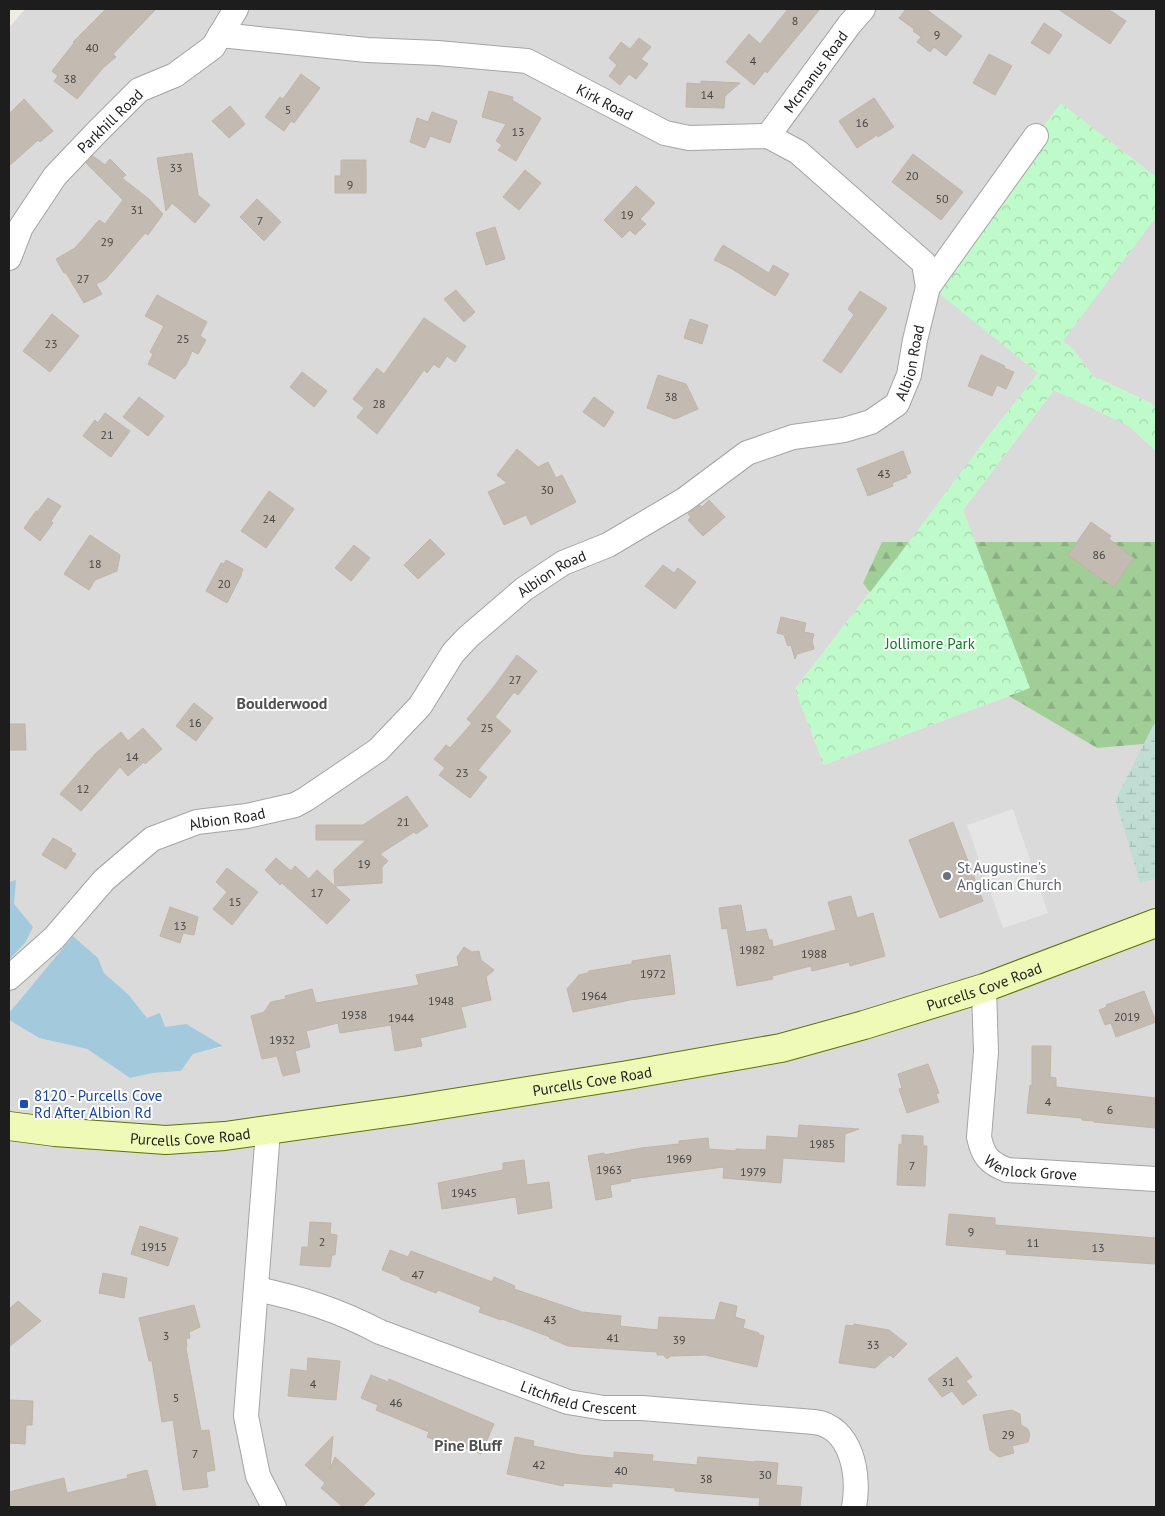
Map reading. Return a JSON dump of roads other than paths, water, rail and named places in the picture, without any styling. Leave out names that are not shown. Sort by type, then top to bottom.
[{"type":"main road","name":"Purcells Cove Road","points":[[9,1126],[55,1132],[166,1140],[225,1136],[268,1131],[618,1076],[781,1048],[984,988],[1156,923]]},
{"type":"street","name":"Parkhill Road","points":[[9,258],[20,227],[50,183],[96,132],[139,90],[176,76],[213,47],[236,9]]},
{"type":"street","name":"Mcmanus Road","points":[[768,136],[849,25],[863,9]]},
{"type":"street","name":"Kirk Road","points":[[220,35],[367,50],[438,53],[527,61],[665,132],[689,138],[768,136],[798,152],[924,263],[928,287]]},
{"type":"street","name":"Albion Road","points":[[9,978],[54,938],[104,880],[152,839],[197,822],[247,816],[294,805],[306,799],[378,750],[420,706],[453,654],[468,637],[524,589],[563,562],[608,546],[684,500],[747,453],[793,436],[844,430],[871,422],[897,404],[909,376],[928,287],[1036,136]]},
{"type":"street","name":"Wenlock Grove","points":[[984,988],[986,1052],[979,1137],[982,1149],[988,1160],[1007,1170],[1156,1179]]},
{"type":"street","points":[[268,1131],[260,1215],[246,1416],[258,1476],[274,1507]]},
{"type":"street","name":"Litchfield Crescent","points":[[256,1289],[319,1304],[351,1316],[380,1332],[568,1402],[604,1408],[642,1408],[814,1422],[828,1426],[840,1435],[848,1446],[852,1457],[856,1490],[854,1507]]},
{"type":"place","name":"St Augustine's Anglican Church","points":[[947,876]]},
{"type":"place","name":"8120 - Purcells Cove Rd After Albion Rd","points":[[24,1104]]},
{"type":"district","name":"Boulderwood","points":[[282,703]]},
{"type":"district","name":"Pine Bluff","points":[[468,1445]]},
{"type":"park label","name":"Jollimore Park","points":[[930,643]]}]
